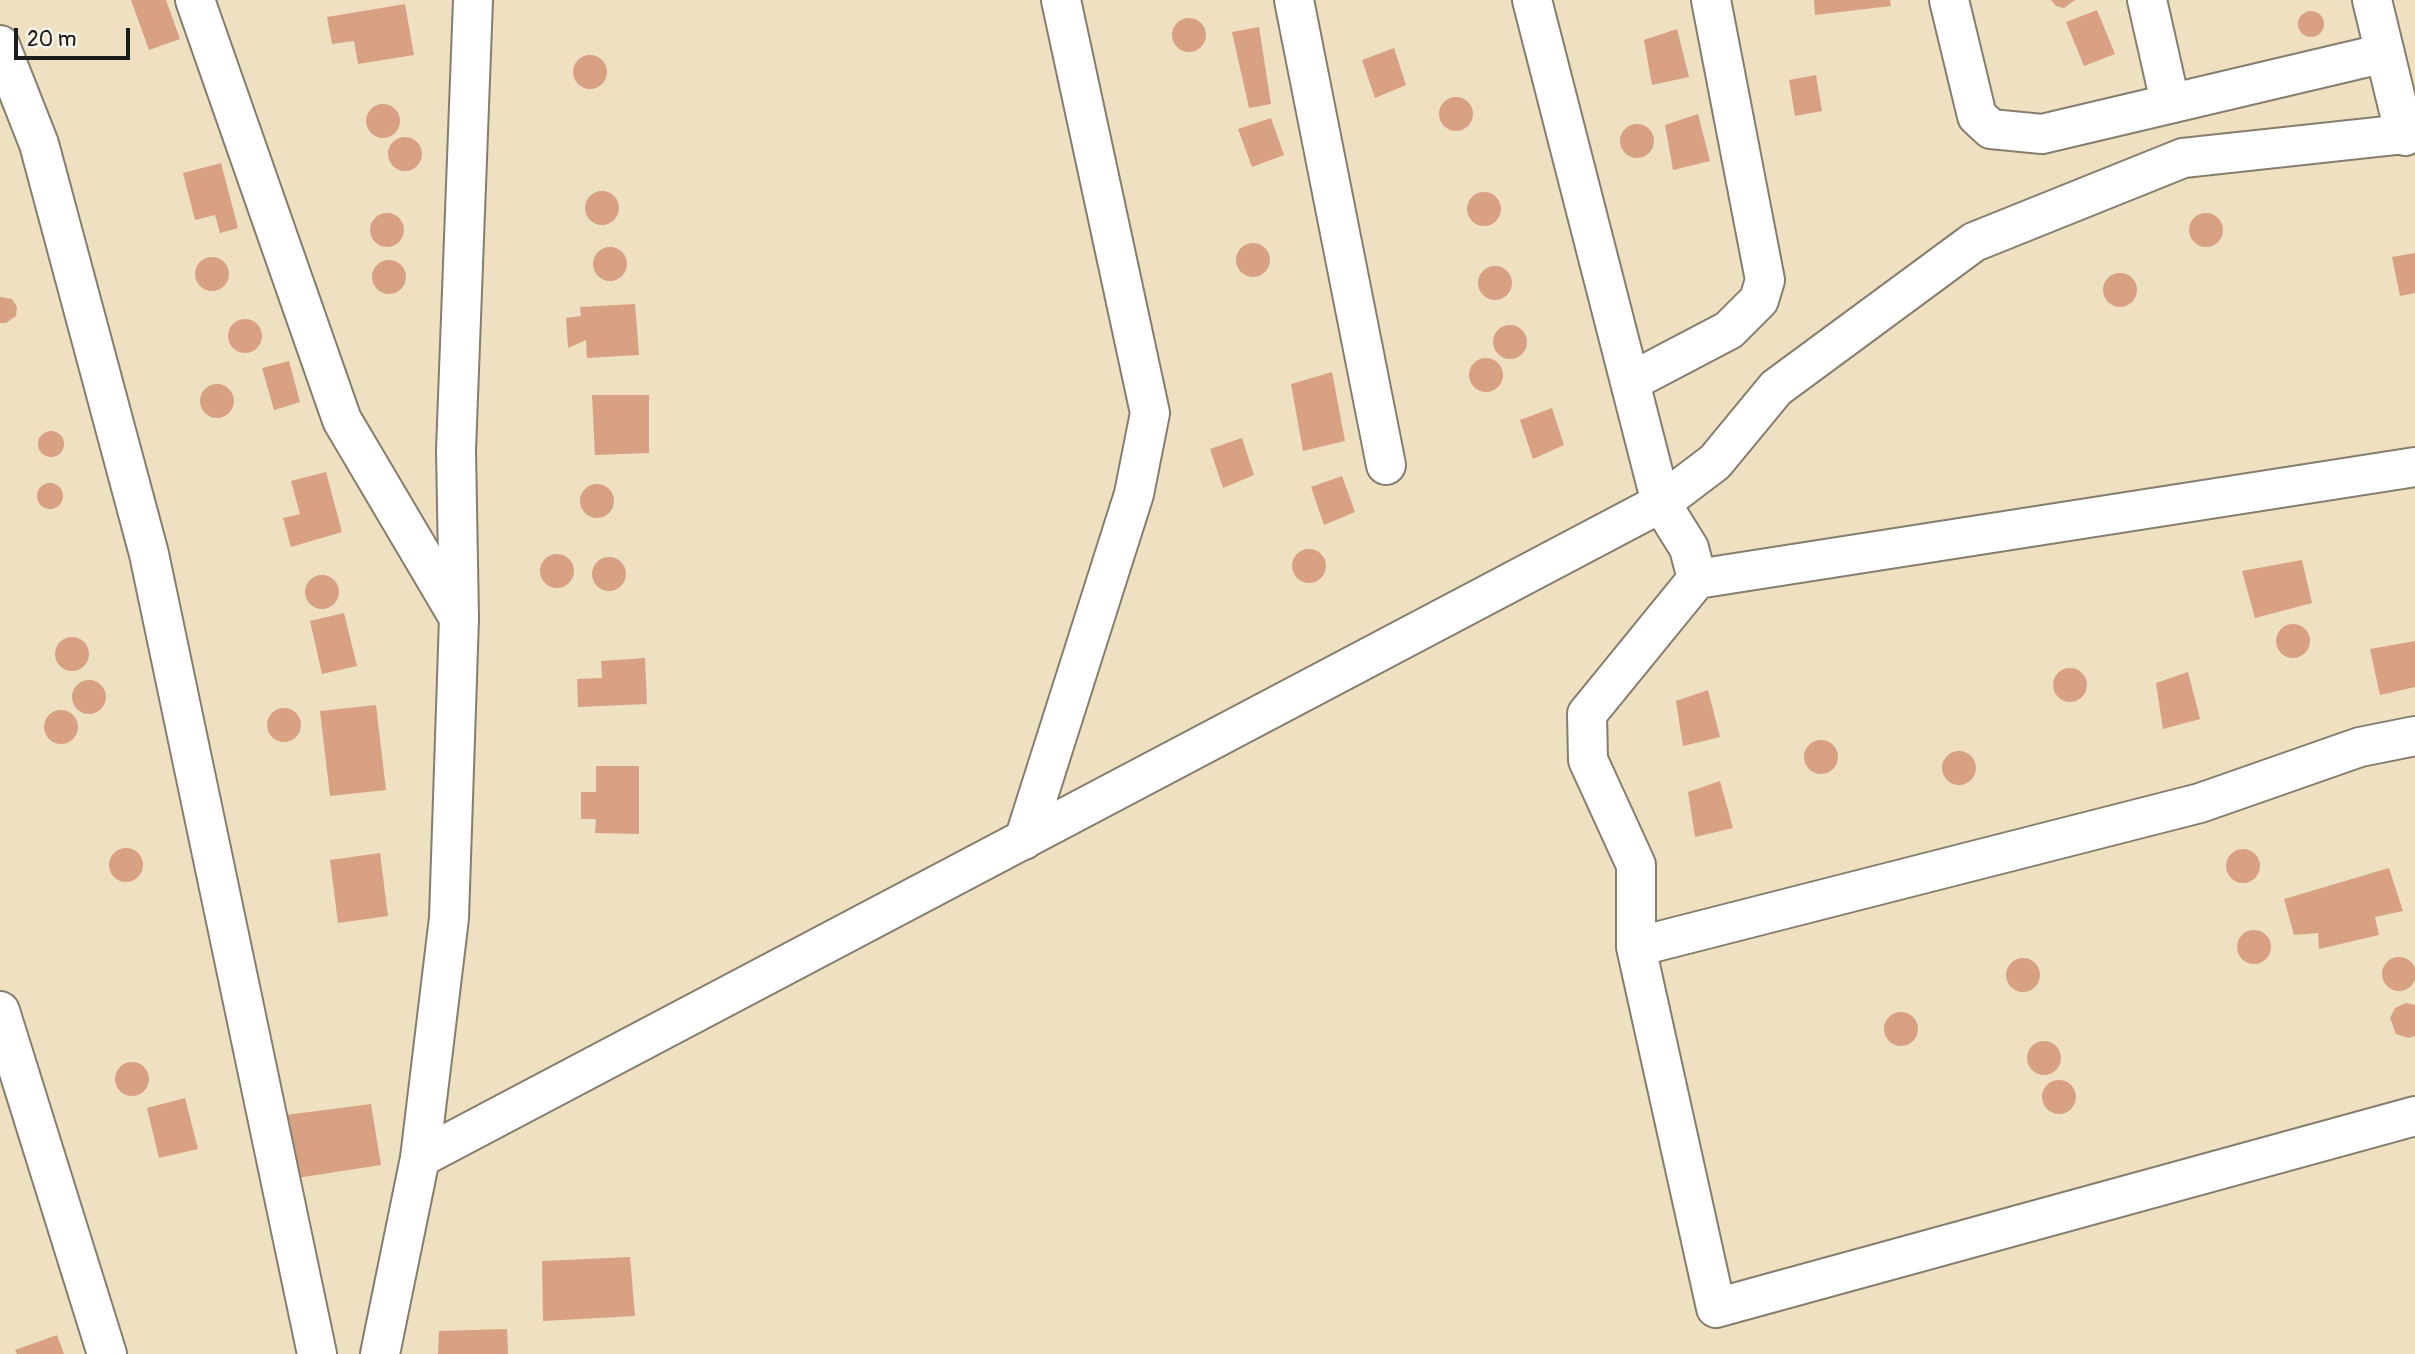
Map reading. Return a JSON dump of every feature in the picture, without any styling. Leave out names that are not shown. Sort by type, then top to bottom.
[{"type":"street","points":[[195,0],[342,420],[459,618]]},
{"type":"street","points":[[380,1354],[419,1158],[449,918],[459,618],[456,450],[473,0]]},
{"type":"street","points":[[1024,840],[1134,495],[1150,413],[1061,0]]},
{"type":"street","points":[[1294,0],[1386,465]]},
{"type":"street","points":[[1532,0],[1661,503],[1689,548],[1697,579]]},
{"type":"street","points":[[1630,383],[1729,330],[1759,300],[1765,281],[1712,0]]},
{"type":"street","points":[[1949,0],[1976,116],[1991,129],[2042,134],[2385,53]]},
{"type":"street","points":[[2147,0],[2171,102]]},
{"type":"street","points":[[419,1158],[1661,503],[1715,462],[1776,388],[1974,242],[2183,158],[2410,135],[2372,0]]},
{"type":"street","points":[[0,45],[39,144],[149,554],[317,1354]]},
{"type":"street","points":[[2415,467],[1697,579],[1587,714],[1588,760],[1636,865],[1636,947],[1716,1308],[2415,1116]]},
{"type":"street","points":[[1636,947],[2200,803],[2360,747],[2415,736]]},
{"type":"street","points":[[0,1011],[107,1354]]},
{"type":"building","points":[[131,0],[166,0],[180,39],[149,50]]},
{"type":"building","points":[[1814,0],[1890,0],[1891,6],[1815,15]]},
{"type":"building","points":[[2051,0],[2075,0],[2064,8],[2056,6]]},
{"type":"building","points":[[405,4],[414,55],[358,64],[354,41],[332,44],[327,17]]},
{"type":"building","points":[[2097,10],[2115,54],[2084,66],[2066,22]]},
{"type":"building","points":[[2311,11],[2320,15],[2324,24],[2320,33],[2311,37],[2302,33],[2298,24],[2302,15]]},
{"type":"building","points":[[1189,18],[1201,23],[1206,35],[1201,47],[1189,52],[1177,47],[1172,35],[1177,23]]},
{"type":"building","points":[[1259,27],[1271,104],[1249,108],[1232,32]]},
{"type":"building","points":[[1677,29],[1689,77],[1652,85],[1644,40]]},
{"type":"building","points":[[1394,48],[1406,85],[1375,98],[1362,60]]},
{"type":"building","points":[[590,55],[602,60],[607,72],[602,84],[590,89],[578,84],[573,72],[578,60]]},
{"type":"building","points":[[1816,75],[1822,111],[1795,116],[1789,80]]},
{"type":"building","points":[[1456,97],[1468,102],[1473,114],[1468,126],[1456,131],[1444,126],[1439,114],[1444,102]]},
{"type":"building","points":[[383,104],[395,109],[400,121],[395,133],[383,138],[371,133],[366,121],[371,109]]},
{"type":"building","points":[[1698,114],[1710,161],[1673,170],[1665,125]]},
{"type":"building","points":[[1271,118],[1284,155],[1252,167],[1238,129]]},
{"type":"building","points":[[1637,124],[1649,129],[1654,141],[1649,153],[1637,158],[1625,153],[1620,141],[1625,129]]},
{"type":"building","points":[[405,137],[417,142],[422,154],[417,166],[405,171],[393,166],[388,154],[393,142]]},
{"type":"building","points":[[221,163],[238,228],[220,233],[215,215],[195,220],[183,173]]},
{"type":"building","points":[[602,191],[614,196],[619,208],[614,220],[602,225],[590,220],[585,208],[590,196]]},
{"type":"building","points":[[1484,192],[1496,197],[1501,209],[1496,221],[1484,226],[1472,221],[1467,209],[1472,197]]},
{"type":"building","points":[[387,213],[399,218],[404,230],[399,242],[387,247],[375,242],[370,230],[375,218]]},
{"type":"building","points":[[2206,213],[2218,218],[2223,230],[2218,242],[2206,247],[2194,242],[2189,230],[2194,218]]},
{"type":"building","points":[[1253,243],[1265,248],[1270,260],[1265,272],[1253,277],[1241,272],[1236,260],[1241,248]]},
{"type":"building","points":[[610,247],[622,252],[627,264],[622,276],[610,281],[598,276],[593,264],[598,252]]},
{"type":"building","points":[[2415,253],[2415,293],[2400,296],[2392,257]]},
{"type":"building","points":[[212,257],[224,262],[229,274],[224,286],[212,291],[200,286],[195,274],[200,262]]},
{"type":"building","points":[[389,260],[401,265],[406,277],[401,289],[389,294],[377,289],[372,277],[377,265]]},
{"type":"building","points":[[1495,266],[1507,271],[1512,283],[1507,295],[1495,300],[1483,295],[1478,283],[1483,271]]},
{"type":"building","points":[[2120,273],[2132,278],[2137,290],[2132,302],[2120,307],[2108,302],[2103,290],[2108,278]]},
{"type":"building","points":[[0,297],[12,299],[17,307],[16,316],[6,323],[0,323]]},
{"type":"building","points":[[635,304],[639,355],[587,358],[586,340],[568,348],[566,318],[581,316],[580,307]]},
{"type":"building","points":[[245,319],[257,324],[262,336],[257,348],[245,353],[233,348],[228,336],[233,324]]},
{"type":"building","points":[[1510,325],[1522,330],[1527,342],[1522,354],[1510,359],[1498,354],[1493,342],[1498,330]]},
{"type":"building","points":[[1486,358],[1498,363],[1503,375],[1498,387],[1486,392],[1474,387],[1469,375],[1474,363]]},
{"type":"building","points":[[289,361],[300,402],[274,410],[262,368]]},
{"type":"building","points":[[1332,372],[1345,441],[1303,451],[1291,384]]},
{"type":"building","points":[[217,384],[229,389],[234,401],[229,413],[217,418],[205,413],[200,401],[205,389]]},
{"type":"building","points":[[592,395],[649,395],[649,453],[595,455]]},
{"type":"building","points":[[1552,408],[1564,445],[1533,459],[1520,420]]},
{"type":"building","points":[[51,431],[60,435],[64,444],[60,453],[51,457],[42,453],[38,444],[42,435]]},
{"type":"building","points":[[1242,438],[1254,475],[1223,488],[1210,449]]},
{"type":"building","points":[[326,472],[342,532],[291,547],[283,518],[300,514],[291,481]]},
{"type":"building","points":[[1342,476],[1355,512],[1324,525],[1311,487]]},
{"type":"building","points":[[50,483],[59,487],[63,496],[59,505],[50,509],[41,505],[37,496],[41,487]]},
{"type":"building","points":[[597,484],[609,489],[614,501],[609,513],[597,518],[585,513],[580,501],[585,489]]},
{"type":"building","points":[[1309,549],[1321,554],[1326,566],[1321,578],[1309,583],[1297,578],[1292,566],[1297,554]]},
{"type":"building","points":[[557,554],[569,559],[574,571],[569,583],[557,588],[545,583],[540,571],[545,559]]},
{"type":"building","points":[[609,557],[621,562],[626,574],[621,586],[609,591],[597,586],[592,574],[597,562]]},
{"type":"building","points":[[2302,560],[2312,603],[2255,618],[2242,571]]},
{"type":"building","points":[[322,575],[334,580],[339,592],[334,604],[322,609],[310,604],[305,592],[310,580]]},
{"type":"building","points":[[344,613],[357,666],[322,674],[310,621]]},
{"type":"building","points":[[2293,624],[2305,629],[2310,641],[2305,653],[2293,658],[2281,653],[2276,641],[2281,629]]},
{"type":"building","points":[[72,637],[84,642],[89,654],[84,666],[72,671],[60,666],[55,654],[60,642]]},
{"type":"building","points":[[2415,641],[2415,687],[2380,695],[2370,649]]},
{"type":"building","points":[[645,658],[647,704],[578,707],[577,679],[602,678],[601,661]]},
{"type":"building","points":[[2070,668],[2082,673],[2087,685],[2082,697],[2070,702],[2058,697],[2053,685],[2058,673]]},
{"type":"building","points":[[2188,672],[2200,719],[2163,729],[2156,683]]},
{"type":"building","points":[[89,680],[101,685],[106,697],[101,709],[89,714],[77,709],[72,697],[77,685]]},
{"type":"building","points":[[1708,690],[1720,737],[1683,746],[1676,701]]},
{"type":"building","points":[[376,705],[386,790],[330,796],[320,711]]},
{"type":"building","points":[[284,708],[296,713],[301,725],[296,737],[284,742],[272,737],[267,725],[272,713]]},
{"type":"building","points":[[61,710],[73,715],[78,727],[73,739],[61,744],[49,739],[44,727],[49,715]]},
{"type":"building","points":[[1821,740],[1833,745],[1838,757],[1833,769],[1821,774],[1809,769],[1804,757],[1809,745]]},
{"type":"building","points":[[1959,751],[1971,756],[1976,768],[1971,780],[1959,785],[1947,780],[1942,768],[1947,756]]},
{"type":"building","points":[[596,766],[639,766],[639,834],[595,833],[596,819],[581,819],[581,792],[596,792]]},
{"type":"building","points":[[1720,781],[1733,828],[1695,837],[1688,792]]},
{"type":"building","points":[[126,848],[138,853],[143,865],[138,877],[126,882],[114,877],[109,865],[114,853]]},
{"type":"building","points":[[2243,849],[2255,854],[2260,866],[2255,878],[2243,883],[2231,878],[2226,866],[2231,854]]},
{"type":"building","points":[[380,853],[388,916],[338,923],[330,860]]},
{"type":"building","points":[[2389,868],[2403,911],[2375,917],[2379,935],[2319,949],[2318,933],[2294,935],[2284,899]]},
{"type":"building","points":[[2254,930],[2266,935],[2271,947],[2266,959],[2254,964],[2242,959],[2237,947],[2242,935]]},
{"type":"building","points":[[2399,957],[2411,962],[2416,974],[2411,986],[2399,991],[2387,986],[2382,974],[2387,962]]},
{"type":"building","points":[[2023,958],[2035,963],[2040,975],[2035,987],[2023,992],[2011,987],[2006,975],[2011,963]]},
{"type":"building","points":[[2406,1003],[2415,1005],[2415,1036],[2408,1038],[2396,1034],[2390,1018],[2395,1008]]},
{"type":"building","points":[[1901,1012],[1913,1017],[1918,1029],[1913,1041],[1901,1046],[1889,1041],[1884,1029],[1889,1017]]},
{"type":"building","points":[[2044,1041],[2056,1046],[2061,1058],[2056,1070],[2044,1075],[2032,1070],[2027,1058],[2032,1046]]},
{"type":"building","points":[[132,1062],[144,1067],[149,1079],[144,1091],[132,1096],[120,1091],[115,1079],[120,1067]]},
{"type":"building","points":[[2059,1080],[2071,1085],[2076,1097],[2071,1109],[2059,1114],[2047,1109],[2042,1097],[2047,1085]]},
{"type":"building","points":[[185,1098],[198,1149],[159,1158],[147,1108]]},
{"type":"building","points":[[371,1104],[381,1165],[297,1178],[286,1115]]},
{"type":"building","points":[[630,1257],[635,1316],[543,1321],[542,1261]]},
{"type":"building","points":[[507,1329],[508,1354],[438,1354],[439,1331]]},
{"type":"building","points":[[57,1335],[64,1354],[17,1354],[15,1350]]}]
